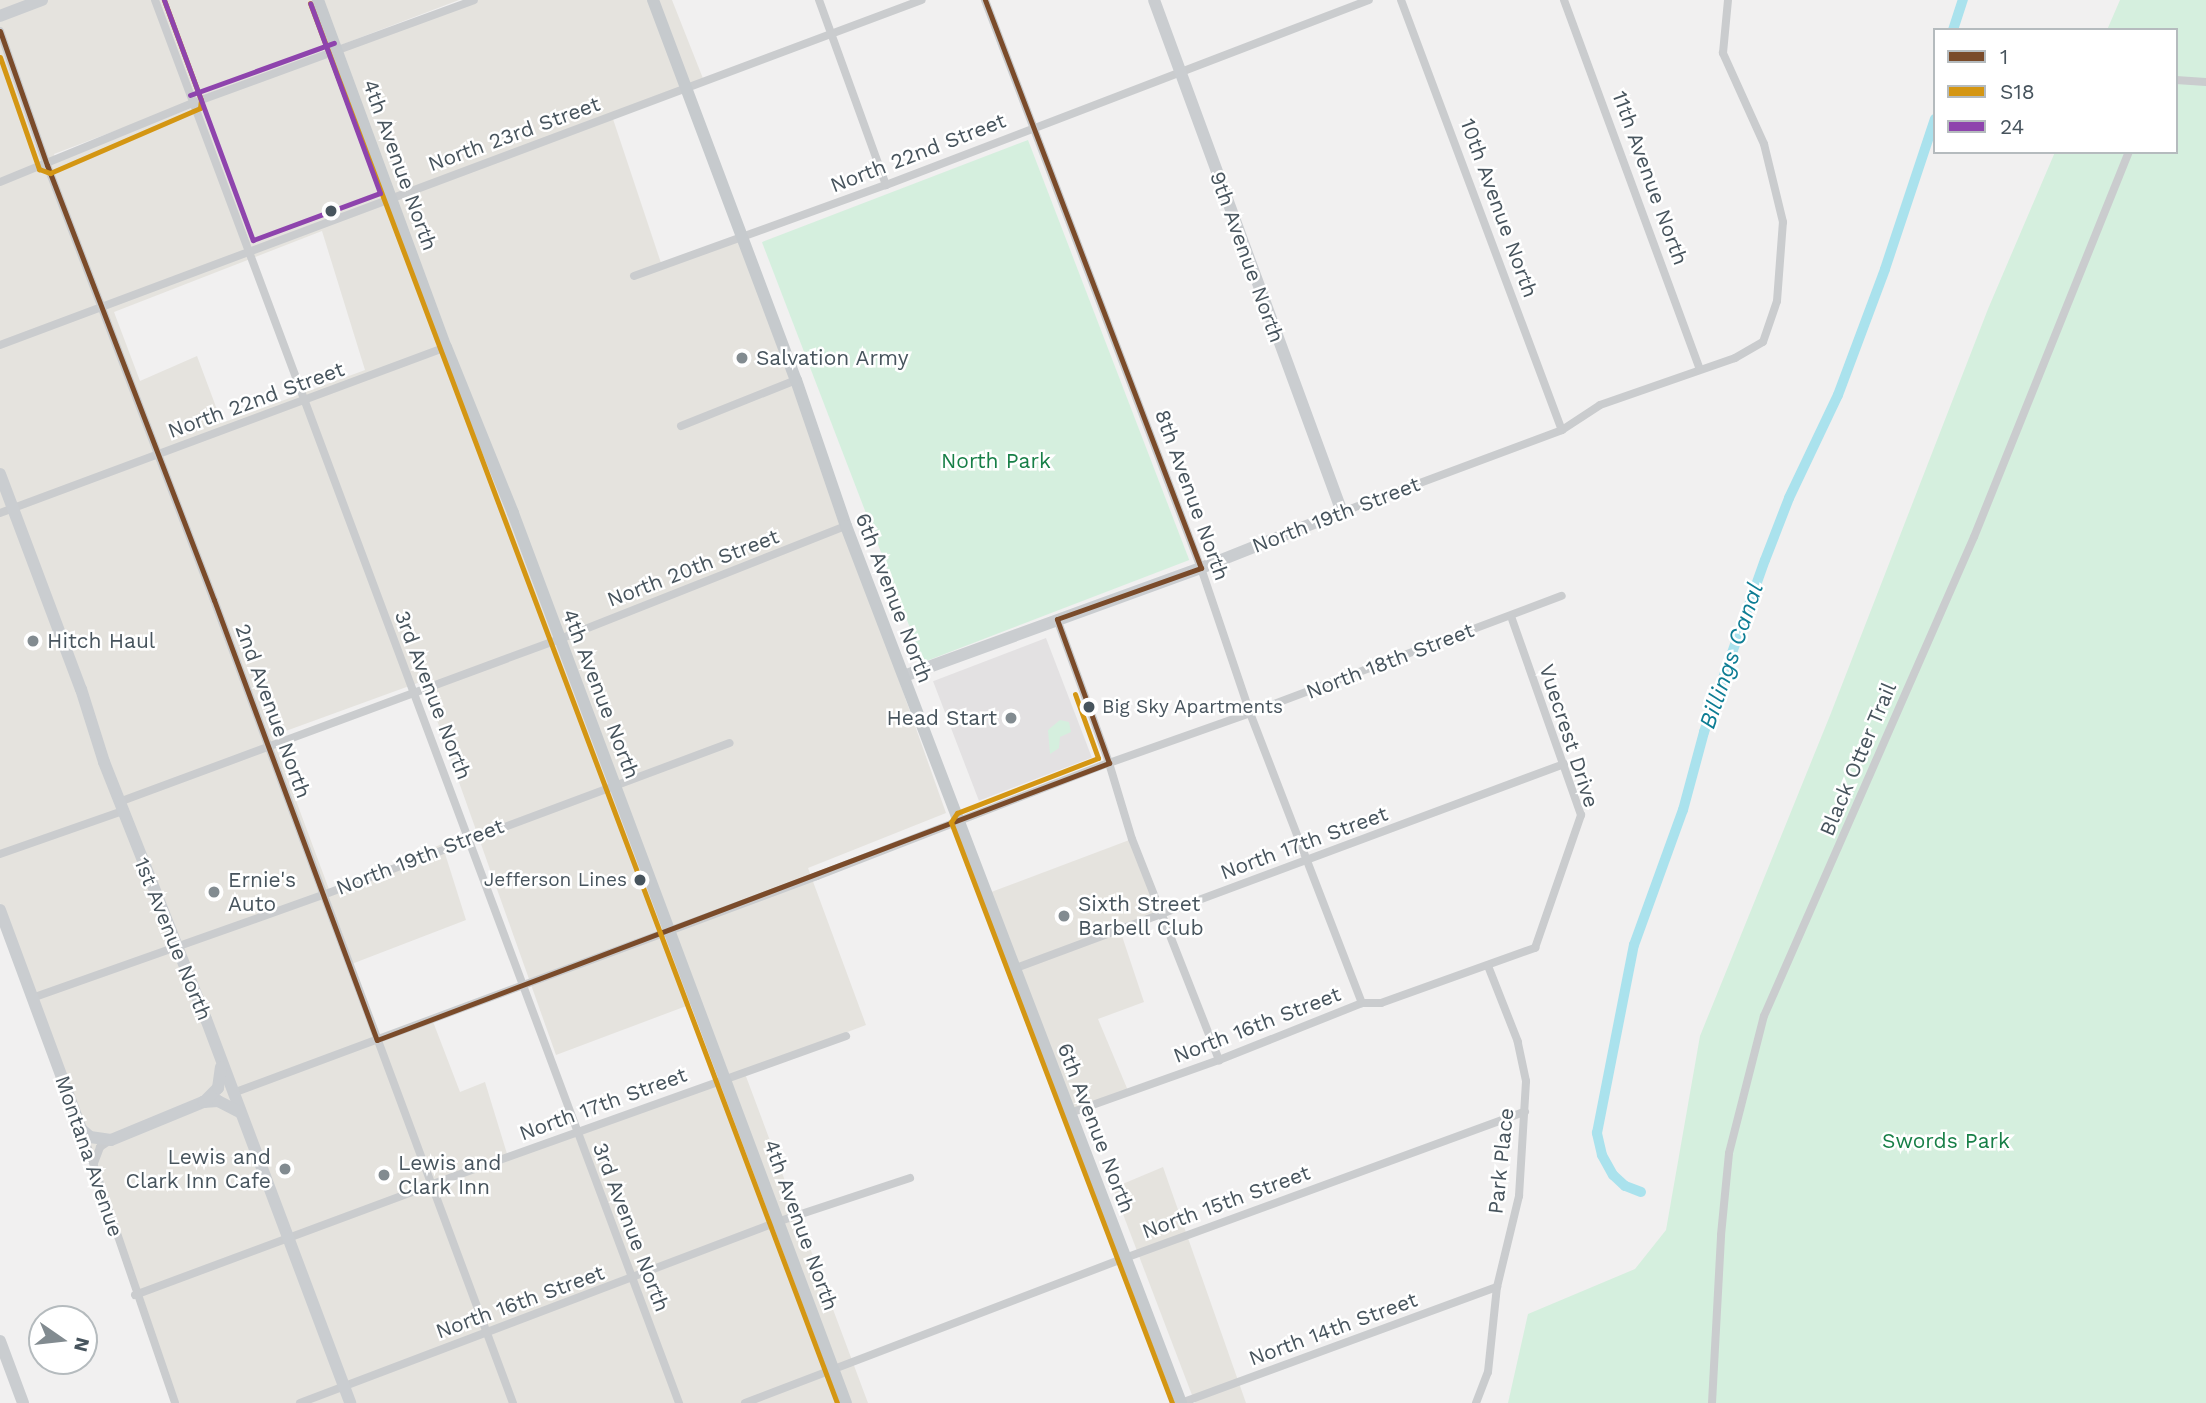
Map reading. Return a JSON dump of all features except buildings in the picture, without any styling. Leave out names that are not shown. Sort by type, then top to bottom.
[{"type":"main road","points":[[0,16],[42,0]]},
{"type":"main road","name":"4th Avenue North","points":[[318,0],[446,347],[671,930],[846,1403]]},
{"type":"main road","name":"6th Avenue North","points":[[653,0],[796,380],[846,526],[1181,1403]]},
{"type":"main road","name":"9th Avenue North","points":[[1154,0],[1342,512]]},
{"type":"main road","name":"1st Avenue North","points":[[0,474],[121,806],[350,1403]]},
{"type":"main road","name":"North 19th Street","points":[[904,676],[1201,568],[1342,512]]},
{"type":"main road","name":"Montana Avenue","points":[[0,911],[81,1129]]},
{"type":"main road","points":[[203,1102],[218,1088],[221,1062]]},
{"type":"main road","points":[[81,1129],[99,1141],[111,1140],[203,1102],[218,1101],[240,1112]]},
{"type":"main road","points":[[0,1341],[23,1403]]},
{"type":"street","name":"3rd Avenue North","points":[[155,0],[469,839],[576,1133],[680,1403]]},
{"type":"street","points":[[0,182],[193,103],[474,0]]},
{"type":"street","points":[[819,0],[886,185]]},
{"type":"street","name":"North 23rd Street","points":[[0,345],[922,0]]},
{"type":"street","name":"8th Avenue North","points":[[985,0],[1201,568],[1250,713],[1362,1003]]},
{"type":"street","name":"North 22nd Street","points":[[634,276],[743,239],[1369,0]]},
{"type":"street","name":"10th Avenue North","points":[[1401,0],[1562,430]]},
{"type":"street","name":"11th Avenue North","points":[[1564,0],[1700,369]]},
{"type":"street","name":"North 19th Street","points":[[1342,512],[1562,430],[1600,405],[1735,358],[1763,342],[1777,301],[1783,222],[1764,144],[1723,53],[1728,0]]},
{"type":"street","name":"2nd Avenue North","points":[[0,31],[47,164],[513,1403]]},
{"type":"street","points":[[2178,80],[2206,82]]},
{"type":"street","name":"Black Otter Trail","points":[[1712,1403],[1721,1235],[1729,1153],[1764,1016],[1974,537],[2128,154]]},
{"type":"street","name":"North 22nd Street","points":[[0,513],[446,347]]},
{"type":"street","points":[[681,426],[796,380]]},
{"type":"street","name":"North 20th Street","points":[[0,854],[267,748],[560,639],[846,526]]},
{"type":"street","name":"North 18th Street","points":[[233,1093],[1109,763],[1562,596]]},
{"type":"street","name":"Vuecrest Drive","points":[[1511,616],[1581,816],[1535,947]]},
{"type":"street","points":[[1057,619],[1161,915],[1219,1060]]},
{"type":"street","name":"North 19th Street","points":[[32,998],[323,895],[614,783],[729,743]]},
{"type":"street","name":"North 17th Street","points":[[1016,968],[1564,764]]},
{"type":"street","name":"North 16th Street","points":[[1070,1113],[1219,1060],[1362,1003],[1381,1003],[1535,947]]},
{"type":"street","name":"Park Place","points":[[1476,1403],[1488,1372],[1497,1287],[1519,1196],[1526,1081],[1518,1042],[1488,966]]},
{"type":"street","name":"North 17th Street","points":[[135,1295],[430,1185],[846,1036]]},
{"type":"street","name":"North 15th Street","points":[[745,1403],[1125,1258],[1525,1112]]},
{"type":"street","name":"Montana Avenue","points":[[81,1129],[135,1295],[175,1403]]},
{"type":"street","points":[[93,1166],[100,1147],[111,1140]]},
{"type":"street","name":"North 16th Street","points":[[300,1403],[780,1222],[910,1178]]},
{"type":"street","name":"North 14th Street","points":[[1181,1403],[1497,1287]]},
{"type":"shaded area","points":[[0,0],[459,0],[54,154],[56,161],[466,0],[672,0],[704,81],[612,116],[662,266],[742,238],[946,813],[808,868],[866,1025],[744,1071],[868,1403],[178,1403],[0,903]],"holes":[[[322,231],[365,370],[222,423],[197,356],[140,381],[114,312]],[[423,681],[556,1055],[697,1002],[725,1078],[508,1157],[485,1082],[460,1092],[432,1019],[377,1040],[349,965],[466,920],[442,844],[330,892],[272,736]]]},
{"type":"shaded area","name":"Head Start","points":[[1046,638],[1092,757],[979,801],[933,681]]},
{"type":"shaded area","points":[[1132,839],[1161,915],[1120,930],[1144,1002],[1098,1019],[1129,1093],[1070,1113],[986,894]]},
{"type":"shaded area","points":[[1163,1167],[1246,1403],[1195,1403],[1113,1188]]},
{"type":"green space","name":"Swords Park","points":[[2120,0],[2206,0],[2206,1403],[1508,1403],[1528,1314],[1635,1269],[1666,1230],[1700,1036],[1831,713],[1988,309],[2054,154],[2178,154],[2178,28],[2108,28]]},
{"type":"green space","name":"North Park","points":[[1028,140],[1189,560],[923,662],[762,242]]},
{"type":"green space","points":[[1060,720],[1069,722],[1071,732],[1060,737],[1059,748],[1050,754],[1048,730]]},
{"type":"waterway","name":"Billings Canal","points":[[1954,28],[1963,0]]},
{"type":"waterway","name":"Billings Canal","points":[[1641,1192],[1625,1186],[1613,1175],[1602,1155],[1597,1133],[1634,945],[1683,810],[1704,732],[1765,560],[1789,498],[1838,395],[1885,269],[1933,125]]},
{"type":"transit line","name":"S18","points":[[0,57],[39,169],[50,173],[200,108],[201,100],[164,0]]},
{"type":"transit line","name":"24","points":[[164,0],[253,240],[380,193],[310,3]]},
{"type":"transit line","name":"1","points":[[0,31],[47,165],[214,600],[377,1040],[1109,763],[1057,619],[1201,568],[985,0]]},
{"type":"transit line","name":"S18","points":[[310,3],[837,1403]]},
{"type":"transit line","name":"24","points":[[190,95],[334,43]]},
{"type":"transit line","name":"S18","points":[[1075,694],[1098,758],[957,813],[951,822],[1172,1403]]},
{"type":"place","name":"Salvation Army","points":[[742,358]]},
{"type":"place","name":"Hitch Haul","points":[[33,641]]},
{"type":"place","name":"Big Sky Apartments","points":[[1089,707]]},
{"type":"place","name":"Head Start","points":[[1011,718]]},
{"type":"place","name":"Jefferson Lines","points":[[640,880]]},
{"type":"place","name":"Ernie's Auto","points":[[214,892]]},
{"type":"place","name":"Sixth Street Barbell Club","points":[[1064,916]]},
{"type":"place","name":"Lewis and Clark Inn Cafe","points":[[285,1169]]},
{"type":"place","name":"Lewis and Clark Inn","points":[[384,1175]]}]
